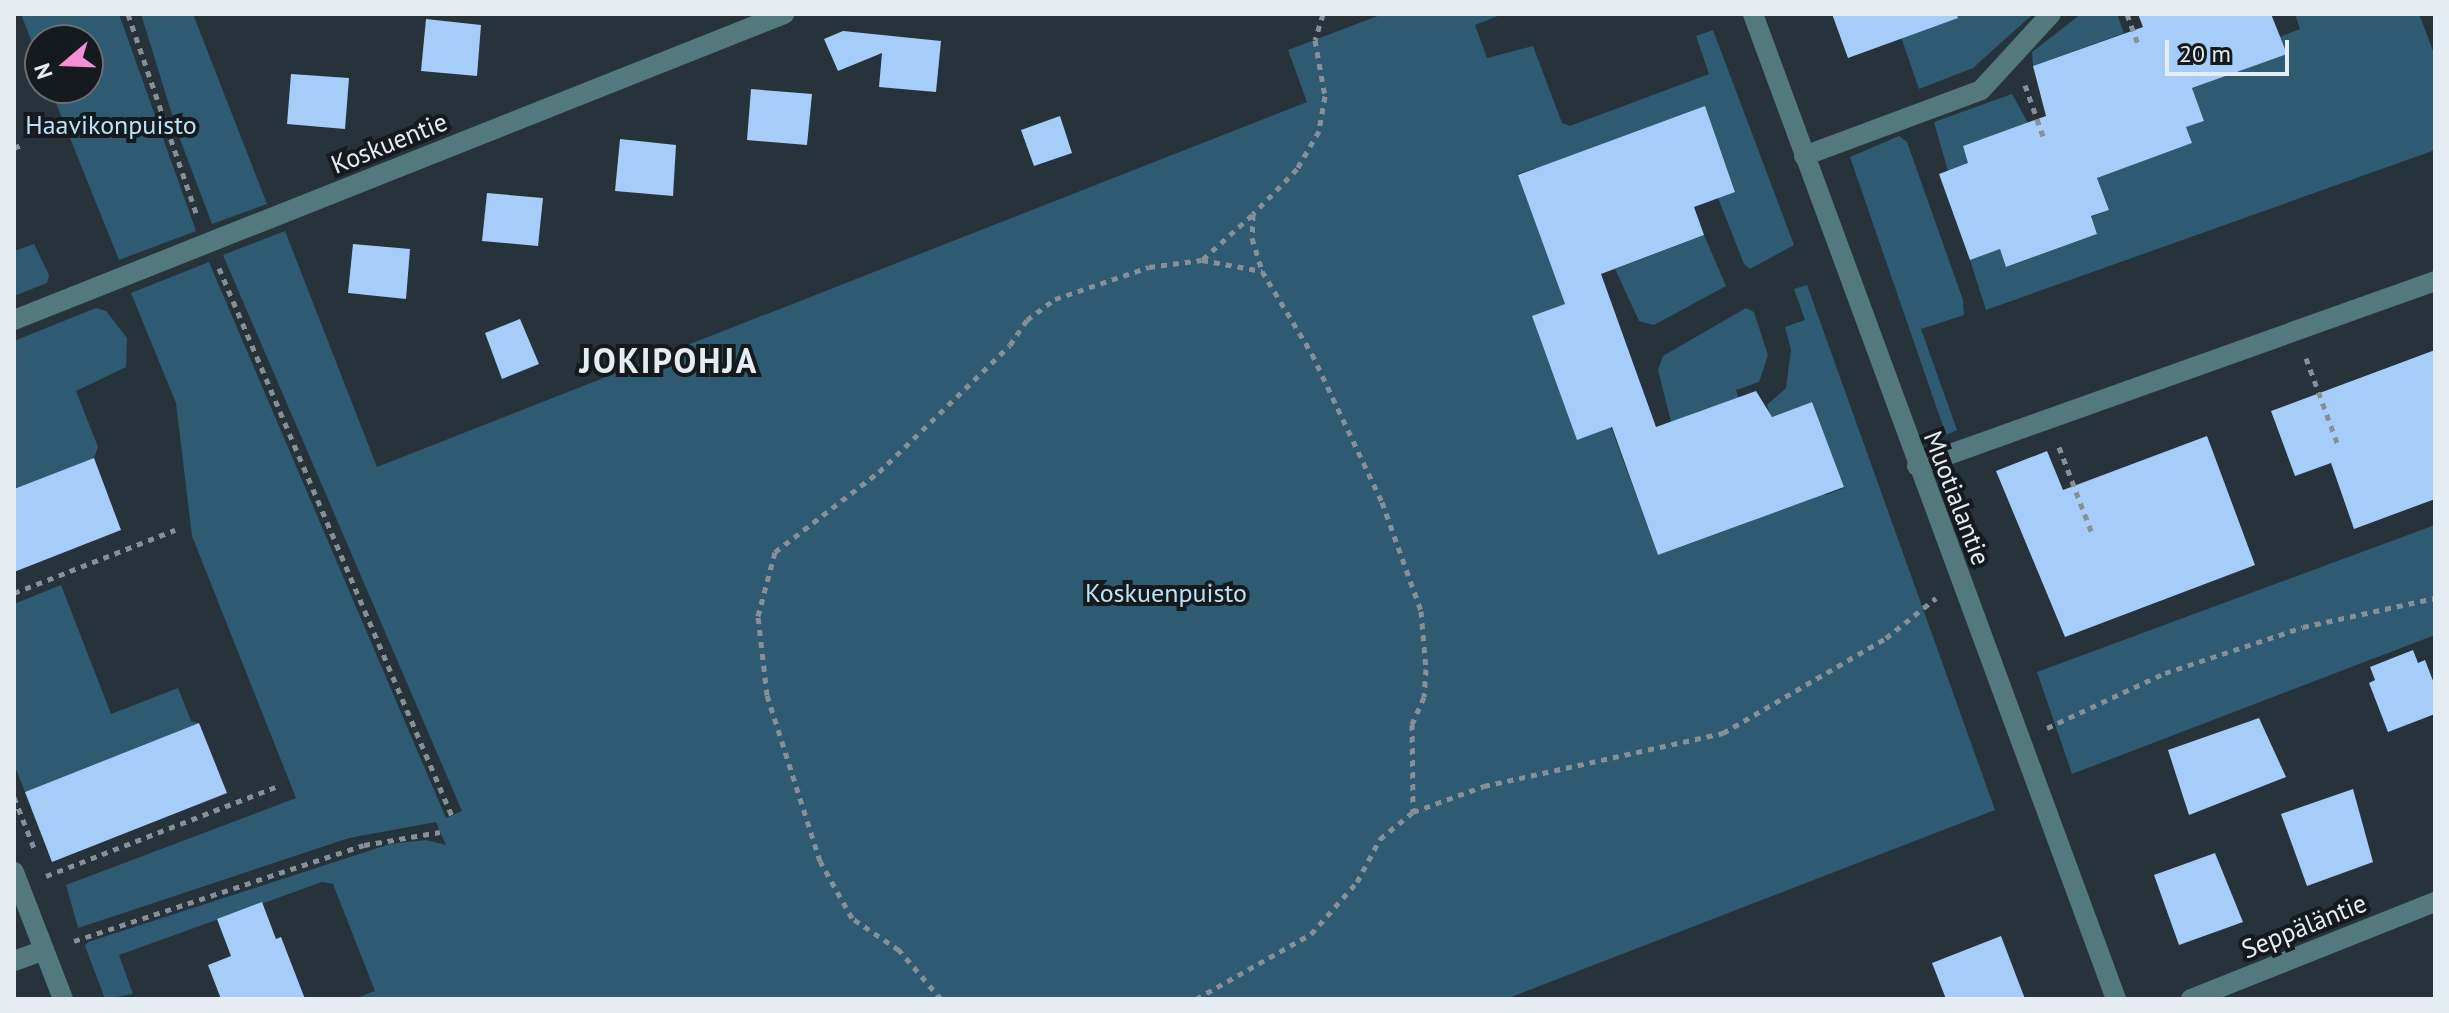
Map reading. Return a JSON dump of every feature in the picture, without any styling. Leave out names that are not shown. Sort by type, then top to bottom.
[{"type":"street","name":"Koskuentie","points":[[14,320],[784,14]]},
{"type":"street","name":"Muotialantie","points":[[1753,14],[1917,466],[2116,999]]},
{"type":"street","points":[[1804,156],[1981,90],[2051,14]]},
{"type":"street","points":[[1917,466],[2435,281]]},
{"type":"street","points":[[14,872],[63,999]]},
{"type":"street","name":"Seppäläntie","points":[[2191,999],[2435,902]]},
{"type":"street","points":[[14,961],[44,950]]},
{"type":"path","points":[[128,14],[208,243],[452,816]]},
{"type":"path","points":[[1202,260],[1297,169],[1319,131],[1325,96],[1315,40],[1323,14]]},
{"type":"path","points":[[2127,14],[2139,47]]},
{"type":"path","points":[[2013,52],[2043,136]]},
{"type":"path","points":[[1253,214],[1252,238],[1262,271],[1312,354],[1375,489],[1421,611],[1426,669],[1424,697],[1412,724],[1413,812]]},
{"type":"path","points":[[941,999],[899,950],[852,918],[820,861],[767,695],[758,616],[775,552],[879,472],[1010,345],[1027,320],[1055,299],[1149,267],[1202,260],[1262,271]]},
{"type":"path","points":[[2296,331],[2338,445]]},
{"type":"path","points":[[2049,420],[2093,536]]},
{"type":"path","points":[[14,593],[175,530]]},
{"type":"path","points":[[1196,999],[1311,934],[1357,882],[1380,839],[1413,812],[1484,786],[1723,733],[1797,694],[1886,638],[1936,598],[1963,587]]},
{"type":"path","points":[[2045,729],[2165,673],[2303,627],[2435,598]]},
{"type":"path","points":[[45,876],[275,787]]},
{"type":"path","points":[[71,942],[364,845],[440,832]]},
{"type":"green space","name":"Haavikonpuisto","points":[[21,14],[119,14],[196,231],[119,260],[56,104],[104,104],[104,24],[25,24]]},
{"type":"green space","points":[[141,14],[193,14],[267,204],[212,224],[178,134]]},
{"type":"green space","name":"Koskuenpuisto","points":[[1383,14],[1503,14],[1475,25],[1487,58],[1533,46],[1562,123],[1570,126],[1709,74],[1696,36],[1713,30],[1794,245],[1750,269],[1744,264],[1718,198],[1735,191],[1705,107],[1541,183],[1535,168],[1518,174],[1565,304],[1533,316],[1611,427],[1658,555],[1749,522],[1819,478],[1825,495],[1844,488],[1812,402],[1771,417],[1767,405],[1786,388],[1791,350],[1785,327],[1805,320],[1794,289],[1807,285],[1995,810],[1506,999],[354,999],[375,991],[333,884],[322,882],[119,955],[133,994],[105,999],[85,946],[88,942],[390,844],[426,840],[446,845],[436,822],[349,838],[78,928],[66,885],[296,798],[192,536],[176,403],[131,293],[209,262],[446,818],[462,811],[223,255],[285,231],[377,467],[1307,102],[1288,50]]},
{"type":"green space","points":[[1893,14],[2033,14],[1973,68],[1919,89]]},
{"type":"green space","points":[[2081,14],[2117,14],[2124,33],[2033,66],[2032,52]]},
{"type":"green space","points":[[2295,14],[2419,14],[2435,56],[2435,150],[1986,310],[1970,260],[2000,249],[2007,267],[2097,234],[2091,217],[2109,210],[2097,178],[2192,143],[2186,127],[2204,121],[2192,88],[2287,53],[2280,37],[2300,29]]},
{"type":"green space","points":[[2012,94],[2028,123],[1963,146],[1969,164],[1948,171],[1934,122]]},
{"type":"green space","points":[[1899,136],[1907,142],[1963,300],[1964,315],[1921,329],[1957,430],[1946,435],[1850,157]]},
{"type":"green space","points":[[1704,235],[1726,286],[1654,325],[1639,321],[1615,269]]},
{"type":"green space","points":[[34,244],[49,275],[47,283],[14,296],[14,251]]},
{"type":"green space","points":[[96,308],[106,311],[127,338],[126,367],[76,391],[98,447],[94,458],[14,489],[14,341]]},
{"type":"green space","points":[[1746,308],[1754,312],[1768,355],[1759,382],[1736,390],[1744,414],[1705,409],[1671,422],[1658,370],[1663,356]]},
{"type":"green space","points":[[2435,525],[2435,635],[2072,774],[2037,672]]},
{"type":"green space","points":[[61,585],[111,714],[178,688],[191,721],[199,723],[25,792],[14,764],[14,604]]},
{"type":"building","points":[[1832,14],[1957,14],[1958,18],[1848,58]]},
{"type":"building","points":[[2138,14],[2271,14],[2287,54],[2192,88],[2204,121],[2186,127],[2192,143],[2097,178],[2109,210],[2091,216],[2097,234],[2006,267],[2000,249],[1970,260],[1939,174],[1968,163],[1963,146],[2046,116],[2033,66],[2143,27]]},
{"type":"building","points":[[426,19],[481,25],[477,76],[421,71]]},
{"type":"building","points":[[843,31],[941,41],[936,92],[879,87],[882,53],[838,71],[824,39]]},
{"type":"building","points":[[291,74],[349,78],[345,129],[287,124]]},
{"type":"building","points":[[751,89],[812,94],[807,145],[747,140]]},
{"type":"building","points":[[1705,106],[1735,192],[1694,207],[1704,235],[1601,274],[1656,427],[1756,391],[1772,417],[1812,402],[1844,487],[1658,555],[1612,427],[1577,440],[1532,316],[1565,304],[1518,175]]},
{"type":"building","points":[[1060,116],[1072,153],[1034,166],[1021,130]]},
{"type":"building","points":[[620,139],[676,145],[673,196],[615,191]]},
{"type":"building","points":[[487,193],[543,198],[538,246],[482,241]]},
{"type":"building","points":[[353,244],[410,249],[406,299],[348,293]]},
{"type":"building","points":[[520,319],[539,364],[502,379],[485,333]]},
{"type":"building","points":[[2435,350],[2435,499],[2354,529],[2331,463],[2295,476],[2271,411]]},
{"type":"building","points":[[2207,436],[2255,565],[2065,637],[1996,471],[2047,451],[2063,490]]},
{"type":"building","points":[[94,458],[121,530],[14,572],[14,489]]},
{"type":"building","points":[[2413,650],[2418,663],[2425,660],[2435,686],[2435,714],[2388,732],[2369,683],[2375,680],[2370,667]]},
{"type":"building","points":[[2259,718],[2286,777],[2189,815],[2168,750]]},
{"type":"building","points":[[199,723],[227,793],[52,862],[25,792]]},
{"type":"building","points":[[2353,789],[2373,862],[2307,886],[2281,814]]},
{"type":"building","points":[[2215,853],[2243,922],[2179,945],[2154,875]]},
{"type":"building","points":[[262,902],[276,939],[281,937],[305,999],[221,999],[208,965],[231,956],[217,919]]},
{"type":"building","points":[[2001,936],[2025,999],[1946,999],[1932,963]]},
{"type":"district","name":"JOKIPOHJA","points":[[669,361]]}]
